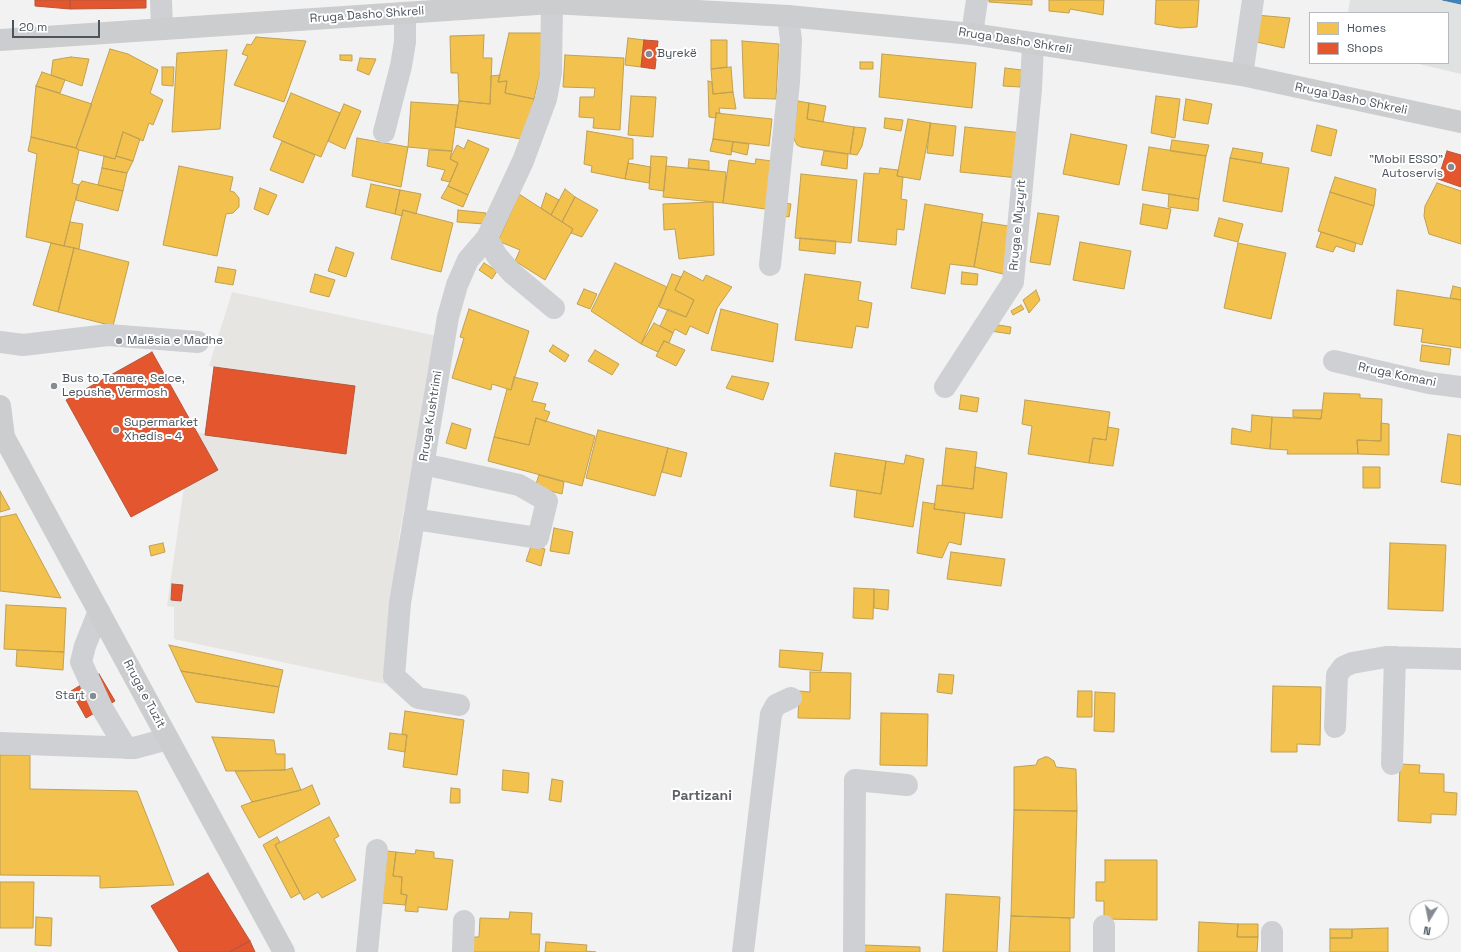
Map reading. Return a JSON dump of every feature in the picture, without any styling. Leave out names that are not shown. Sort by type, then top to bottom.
[{"type":"main road","name":"Rruga Dasho Shkreli","points":[[0,40],[552,3],[788,16],[972,34],[1242,75],[1461,122]]},
{"type":"main road","points":[[0,406],[2,435]]},
{"type":"main road","name":"Rruga e Tuzit","points":[[2,435],[284,952]]},
{"type":"street","points":[[161,0],[162,29]]},
{"type":"street","points":[[972,34],[977,0]]},
{"type":"street","points":[[1242,75],[1253,0]]},
{"type":"street","name":"Rruga Kushtrimi","points":[[459,705],[418,698],[394,676],[400,604],[448,317],[457,285],[468,260],[487,238],[523,161],[546,99],[551,73],[552,3]]},
{"type":"street","points":[[384,132],[402,60],[405,42],[405,13]]},
{"type":"street","points":[[770,265],[789,82],[792,40],[788,16]]},
{"type":"street","name":"Rruga e Myzyrit","points":[[945,387],[1013,282],[1031,89],[1033,44]]},
{"type":"street","points":[[487,238],[497,256],[512,273],[554,308]]},
{"type":"street","points":[[0,342],[23,345],[108,335],[198,342]]},
{"type":"street","name":"Rruga Komani","points":[[1334,361],[1429,383],[1461,387]]},
{"type":"street","points":[[414,520],[538,538],[548,501],[519,485],[423,464]]},
{"type":"street","points":[[99,611],[85,646],[81,662],[102,708],[126,748]]},
{"type":"street","points":[[1390,657],[1392,764]]},
{"type":"street","points":[[1335,727],[1337,675],[1343,667],[1352,663],[1390,657],[1461,660]]},
{"type":"street","points":[[743,952],[771,714],[776,705],[791,698]]},
{"type":"street","points":[[0,743],[134,748],[168,739]]},
{"type":"street","points":[[854,952],[855,780],[907,785]]},
{"type":"street","points":[[367,952],[377,850]]},
{"type":"street","points":[[463,952],[464,921]]},
{"type":"street","points":[[1104,926],[1104,952]]},
{"type":"shaded area","points":[[1350,0],[1461,0],[1461,74],[1419,64],[1449,64],[1449,12],[1348,12]]},
{"type":"shaded area","points":[[232,292],[437,336],[400,531],[385,684],[174,639],[174,607],[167,606],[183,494],[194,431],[205,434],[214,367],[209,366]]},
{"type":"building: Homes","points":[[989,0],[1032,0],[1032,5],[989,2]]},
{"type":"building: Homes","points":[[1049,0],[1104,0],[1103,15],[1070,9],[1069,13],[1049,11]]},
{"type":"building: Homes","points":[[1156,0],[1199,0],[1197,27],[1180,28],[1155,24]]},
{"type":"building: Homes","points":[[1256,15],[1290,18],[1284,48],[1252,41]]},
{"type":"building: Homes","points":[[509,33],[544,33],[543,61],[534,99],[505,93],[507,81],[498,82]]},
{"type":"building: Homes","points":[[484,35],[483,58],[492,58],[490,104],[459,101],[458,73],[451,73],[450,36]]},
{"type":"building: Homes","points":[[256,37],[306,41],[284,102],[234,85],[248,56],[242,54],[247,44],[251,45]]},
{"type":"building: Homes","points":[[628,38],[644,40],[641,67],[625,65]]},
{"type":"building: Homes","points":[[711,40],[727,40],[727,67],[711,69]]},
{"type":"building: Homes","points":[[742,41],[779,44],[776,99],[744,98]]},
{"type":"building: Homes","points":[[110,49],[128,54],[158,70],[150,93],[163,100],[153,125],[149,123],[143,141],[123,132],[115,159],[76,148]]},
{"type":"building: Homes","points":[[227,50],[220,129],[172,132],[177,53]]},
{"type":"building: Homes","points":[[882,54],[976,63],[972,108],[879,97]]},
{"type":"building: Homes","points":[[340,55],[352,55],[352,61],[340,60]]},
{"type":"building: Homes","points":[[565,55],[624,58],[620,130],[593,128],[594,118],[579,117],[580,97],[594,97],[595,88],[563,87]]},
{"type":"building: Homes","points":[[71,57],[89,59],[82,86],[51,75],[53,60]]},
{"type":"building: Homes","points":[[360,58],[376,59],[369,75],[357,70]]},
{"type":"building: Homes","points":[[860,62],[873,62],[873,69],[860,69]]},
{"type":"building: Homes","points":[[162,67],[174,67],[173,86],[162,85]]},
{"type":"building: Homes","points":[[731,67],[733,92],[713,94],[711,69]]},
{"type":"building: Homes","points":[[1005,68],[1022,70],[1020,87],[1003,86]]},
{"type":"building: Homes","points":[[42,72],[65,80],[60,93],[36,86]]},
{"type":"building: Homes","points":[[500,75],[498,82],[507,81],[505,93],[534,99],[526,140],[455,127],[459,101],[490,104],[491,76]]},
{"type":"building: Homes","points":[[708,81],[712,82],[713,94],[733,92],[736,109],[719,108],[720,113],[716,113],[716,118],[709,117]]},
{"type":"building: Homes","points":[[36,86],[92,104],[76,148],[31,137]]},
{"type":"building: Homes","points":[[291,93],[340,113],[321,157],[273,137]]},
{"type":"building: Homes","points":[[631,96],[656,97],[653,137],[628,135]]},
{"type":"building: Homes","points":[[1156,96],[1180,99],[1175,138],[1151,133]]},
{"type":"building: Homes","points":[[1186,99],[1212,104],[1208,124],[1183,120]]},
{"type":"building: Homes","points":[[798,101],[809,103],[807,119],[854,127],[850,154],[801,147],[797,145],[793,136]]},
{"type":"building: Homes","points":[[411,102],[458,105],[452,151],[408,147]]},
{"type":"building: Homes","points":[[809,103],[826,106],[823,122],[807,119]]},
{"type":"building: Homes","points":[[344,104],[361,111],[345,149],[328,141]]},
{"type":"building: Homes","points":[[716,113],[772,119],[769,146],[713,139]]},
{"type":"building: Homes","points":[[885,118],[903,120],[901,131],[884,128]]},
{"type":"building: Homes","points":[[908,119],[931,123],[920,180],[897,176]]},
{"type":"building: Homes","points":[[930,123],[956,126],[953,156],[927,153]]},
{"type":"building: Homes","points":[[1317,125],[1337,130],[1331,156],[1311,151]]},
{"type":"building: Homes","points":[[854,127],[866,128],[862,146],[857,155],[850,154]]},
{"type":"building: Homes","points":[[965,127],[1023,133],[1018,178],[960,172]]},
{"type":"building: Homes","points":[[587,131],[633,139],[633,159],[629,159],[625,179],[591,172],[592,166],[584,164]]},
{"type":"building: Homes","points":[[123,132],[140,139],[133,161],[116,156]]},
{"type":"building: Homes","points":[[1071,134],[1127,145],[1119,185],[1063,174]]},
{"type":"building: Homes","points":[[31,137],[79,150],[72,183],[79,185],[64,246],[26,237],[37,154],[28,151]]},
{"type":"building: Homes","points":[[357,138],[408,147],[401,187],[352,176]]},
{"type":"building: Homes","points":[[713,139],[733,142],[731,155],[710,151]]},
{"type":"building: Homes","points":[[468,140],[489,149],[468,195],[448,186],[458,163],[450,159],[457,145],[464,149]]},
{"type":"building: Homes","points":[[1172,140],[1209,145],[1206,156],[1170,151]]},
{"type":"building: Homes","points":[[282,141],[315,155],[303,183],[270,170]]},
{"type":"building: Homes","points":[[733,142],[749,144],[747,155],[731,151]]},
{"type":"building: Homes","points":[[1149,147],[1206,156],[1199,199],[1142,190]]},
{"type":"building: Homes","points":[[1233,148],[1263,153],[1261,163],[1230,158]]},
{"type":"building: Homes","points":[[429,150],[452,151],[450,159],[458,163],[450,182],[441,180],[445,170],[427,166]]},
{"type":"building: Homes","points":[[824,151],[848,154],[847,169],[821,165]]},
{"type":"building: Homes","points":[[104,156],[115,159],[116,156],[133,161],[127,173],[102,168]]},
{"type":"building: Homes","points":[[651,156],[667,157],[664,191],[649,189]]},
{"type":"building: Homes","points":[[1230,158],[1289,168],[1282,212],[1223,201]]},
{"type":"building: Homes","points":[[689,159],[709,161],[709,170],[688,168]]},
{"type":"building: Homes","points":[[756,159],[780,162],[772,210],[723,203],[729,160],[755,164]]},
{"type":"building: Homes","points":[[628,163],[651,167],[649,183],[625,179]]},
{"type":"building: Homes","points":[[179,166],[233,177],[230,191],[234,192],[239,198],[239,207],[233,213],[226,214],[217,256],[163,245]]},
{"type":"building: Homes","points":[[666,166],[726,172],[723,203],[663,197]]},
{"type":"building: Homes","points":[[102,168],[127,173],[123,191],[98,185]]},
{"type":"building: Homes","points":[[880,168],[898,170],[897,176],[903,177],[901,199],[907,200],[904,230],[897,229],[896,245],[858,241],[864,173],[879,174]]},
{"type":"building: Homes","points":[[801,174],[857,180],[851,243],[795,238]]},
{"type":"building: Homes","points":[[1335,177],[1376,189],[1374,206],[1330,192]]},
{"type":"building: Homes","points":[[82,181],[123,191],[118,211],[76,200],[79,185]]},
{"type":"building: Homes","points":[[1437,183],[1461,191],[1461,244],[1429,234],[1424,216],[1425,206]]},
{"type":"building: Homes","points":[[371,184],[400,190],[395,214],[366,207]]},
{"type":"building: Homes","points":[[448,186],[468,195],[463,207],[441,198]]},
{"type":"building: Homes","points":[[260,188],[277,195],[268,215],[254,209]]},
{"type":"building: Homes","points":[[565,189],[575,197],[562,222],[551,215]]},
{"type":"building: Homes","points":[[400,190],[421,194],[416,214],[403,210],[402,216],[395,214]]},
{"type":"building: Homes","points":[[1330,192],[1374,206],[1362,245],[1318,231]]},
{"type":"building: Homes","points":[[546,193],[559,200],[551,215],[541,208]]},
{"type":"building: Homes","points":[[519,194],[573,229],[545,280],[515,261],[520,250],[498,241]]},
{"type":"building: Homes","points":[[1169,194],[1199,199],[1198,211],[1168,207]]},
{"type":"building: Homes","points":[[575,197],[598,210],[582,237],[571,233],[573,229],[562,222]]},
{"type":"building: Homes","points":[[713,202],[714,255],[679,259],[675,229],[664,230],[663,204]]},
{"type":"building: Homes","points":[[784,203],[791,204],[789,217],[783,216]]},
{"type":"building: Homes","points":[[925,204],[983,214],[974,267],[950,264],[945,294],[911,288]]},
{"type":"building: Homes","points":[[1143,204],[1171,209],[1167,229],[1140,224]]},
{"type":"building: Homes","points":[[403,210],[453,223],[441,272],[391,259]]},
{"type":"building: Homes","points":[[458,210],[486,213],[484,224],[457,222]]},
{"type":"building: Homes","points":[[1038,213],[1059,216],[1050,265],[1030,262]]},
{"type":"building: Homes","points":[[1219,218],[1243,224],[1238,242],[1214,236]]},
{"type":"building: Homes","points":[[70,222],[83,224],[79,249],[64,246]]},
{"type":"building: Homes","points":[[982,222],[1015,227],[1007,275],[974,267]]},
{"type":"building: Homes","points":[[1321,232],[1356,243],[1354,252],[1336,246],[1333,252],[1316,247]]},
{"type":"building: Homes","points":[[800,238],[836,241],[835,254],[799,250]]},
{"type":"building: Homes","points":[[1080,242],[1131,251],[1124,289],[1073,280]]},
{"type":"building: Homes","points":[[51,243],[74,248],[58,312],[33,305]]},
{"type":"building: Homes","points":[[1238,243],[1286,253],[1271,319],[1224,308]]},
{"type":"building: Homes","points":[[336,247],[354,253],[346,277],[328,271]]},
{"type":"building: Homes","points":[[74,248],[129,262],[113,326],[58,312]]},
{"type":"building: Homes","points":[[484,263],[497,271],[492,279],[479,270]]},
{"type":"building: Homes","points":[[615,263],[667,287],[641,344],[591,311]]},
{"type":"building: Homes","points":[[218,267],[236,270],[233,285],[215,282]]},
{"type":"building: Homes","points":[[684,271],[703,281],[706,275],[732,287],[717,308],[708,334],[690,326],[686,335],[675,329],[673,333],[660,326],[668,309],[686,317],[694,300],[675,290]]},
{"type":"building: Homes","points":[[962,272],[978,274],[977,285],[961,284]]},
{"type":"building: Homes","points":[[315,274],[335,280],[329,297],[310,292]]},
{"type":"building: Homes","points":[[672,274],[681,277],[675,290],[694,300],[686,317],[659,307]]},
{"type":"building: Homes","points":[[805,274],[861,282],[858,300],[872,303],[868,328],[856,326],[852,348],[795,340]]},
{"type":"building: Homes","points":[[1453,286],[1461,288],[1461,300],[1450,298]]},
{"type":"building: Homes","points":[[584,289],[597,294],[590,309],[577,304]]},
{"type":"building: Homes","points":[[1036,290],[1040,300],[1029,313],[1023,300]]},
{"type":"building: Homes","points":[[1397,290],[1461,300],[1461,348],[1421,342],[1423,329],[1394,325]]},
{"type":"building: Homes","points":[[1021,305],[1024,309],[1013,315],[1011,311]]},
{"type":"building: Homes","points":[[469,309],[529,331],[511,390],[492,384],[491,390],[452,378],[464,338],[460,337]]},
{"type":"building: Homes","points":[[721,309],[778,324],[773,362],[711,350]]},
{"type":"building: Homes","points":[[654,323],[673,333],[669,343],[664,341],[658,352],[641,344]]},
{"type":"building: Homes","points":[[992,324],[1011,327],[1010,334],[991,331]]},
{"type":"building: Homes","points":[[664,341],[685,350],[676,366],[656,356]]},
{"type":"building: Homes","points":[[553,345],[569,355],[565,362],[549,351]]},
{"type":"building: Homes","points":[[1422,345],[1451,349],[1449,365],[1420,361]]},
{"type":"building: Homes","points":[[595,350],[619,364],[612,375],[588,361]]},
{"type":"building: Homes","points":[[732,376],[769,383],[763,400],[726,388]]},
{"type":"building: Homes","points":[[514,377],[538,383],[532,401],[546,404],[544,410],[550,412],[546,422],[536,418],[529,445],[494,437],[507,389],[511,390]]},
{"type":"building: Homes","points":[[1324,393],[1360,394],[1360,398],[1382,399],[1381,441],[1357,440],[1358,454],[1287,454],[1288,450],[1270,449],[1272,417],[1321,419]]},
{"type":"building: Homes","points":[[961,395],[979,398],[977,412],[959,409]]},
{"type":"building: Homes","points":[[1025,400],[1110,412],[1106,440],[1093,438],[1089,463],[1028,454],[1032,426],[1022,424]]},
{"type":"building: Homes","points":[[1293,410],[1322,410],[1321,419],[1293,417]]},
{"type":"building: Homes","points":[[1252,415],[1272,417],[1270,449],[1231,444],[1232,428],[1251,432]]},
{"type":"building: Homes","points":[[536,418],[595,436],[582,486],[488,461],[494,437],[529,445]]},
{"type":"building: Homes","points":[[452,423],[471,429],[466,449],[446,443]]},
{"type":"building: Homes","points":[[1381,423],[1389,424],[1389,455],[1358,454],[1357,440],[1381,441]]},
{"type":"building: Homes","points":[[1108,427],[1119,429],[1113,466],[1089,463],[1093,438],[1106,440]]},
{"type":"building: Homes","points":[[598,430],[668,448],[655,496],[586,478]]},
{"type":"building: Homes","points":[[1448,434],[1461,436],[1461,485],[1441,482]]},
{"type":"building: Homes","points":[[668,448],[687,453],[681,477],[662,472]]},
{"type":"building: Homes","points":[[946,448],[977,452],[973,489],[942,485]]},
{"type":"building: Homes","points":[[835,453],[886,461],[881,494],[830,486]]},
{"type":"building: Homes","points":[[906,455],[924,459],[913,527],[854,517],[857,490],[881,494],[886,461],[904,464]]},
{"type":"building: Homes","points":[[975,467],[1007,473],[1002,518],[934,509],[937,485],[973,489]]},
{"type":"building: Homes","points":[[1363,467],[1380,467],[1380,488],[1363,488]]},
{"type":"building: Homes","points":[[539,475],[564,482],[562,494],[535,487]]},
{"type":"building: Homes","points":[[0,491],[10,509],[0,512]]},
{"type":"building: Homes","points":[[923,502],[935,504],[934,509],[965,513],[961,545],[949,542],[942,558],[917,553]]},
{"type":"building: Homes","points":[[16,514],[61,598],[0,591],[0,517]]},
{"type":"building: Homes","points":[[554,528],[573,532],[569,554],[550,551]]},
{"type":"building: Homes","points":[[163,543],[165,552],[151,556],[149,546]]},
{"type":"building: Homes","points":[[1390,543],[1446,545],[1443,611],[1388,609]]},
{"type":"building: Homes","points":[[531,546],[545,549],[541,566],[526,561]]},
{"type":"building: Homes","points":[[951,552],[1005,559],[1001,586],[947,579]]},
{"type":"building: Homes","points":[[854,588],[874,589],[873,619],[853,618]]},
{"type":"building: Homes","points":[[874,589],[889,590],[888,610],[874,608]]},
{"type":"building: Homes","points":[[6,605],[66,608],[64,652],[4,649]]},
{"type":"building: Homes","points":[[169,645],[283,670],[279,687],[181,671]]},
{"type":"building: Homes","points":[[17,650],[64,652],[63,670],[16,666]]},
{"type":"building: Homes","points":[[780,650],[823,653],[821,671],[779,667]]},
{"type":"building: Homes","points":[[181,671],[279,687],[274,713],[196,702]]},
{"type":"building: Homes","points":[[810,672],[851,673],[850,719],[798,718],[799,691],[810,692]]},
{"type":"building: Homes","points":[[939,674],[954,675],[952,694],[937,692]]},
{"type":"building: Homes","points":[[1273,686],[1321,687],[1320,745],[1297,744],[1297,752],[1271,752]]},
{"type":"building: Homes","points":[[1078,691],[1092,691],[1092,717],[1077,717]]},
{"type":"building: Homes","points":[[1095,692],[1115,693],[1114,732],[1094,731]]},
{"type":"building: Homes","points":[[405,711],[464,720],[457,775],[403,767],[407,735],[402,734]]},
{"type":"building: Homes","points":[[881,713],[928,714],[927,766],[880,765]]},
{"type":"building: Homes","points":[[390,733],[407,735],[405,752],[388,749]]},
{"type":"building: Homes","points":[[212,737],[274,740],[276,754],[285,754],[285,770],[226,771]]},
{"type":"building: Homes","points":[[0,755],[30,755],[30,789],[137,791],[174,885],[100,888],[100,876],[0,875]]},
{"type":"building: Homes","points":[[1048,757],[1054,761],[1056,767],[1076,769],[1077,811],[1014,810],[1014,767],[1036,765],[1038,760]]},
{"type":"building: Homes","points":[[1400,764],[1420,765],[1419,773],[1444,774],[1444,792],[1457,793],[1456,815],[1431,814],[1431,823],[1398,821]]},
{"type":"building: Homes","points":[[292,768],[301,790],[252,802],[235,771],[285,770]]},
{"type":"building: Homes","points":[[503,770],[529,773],[528,793],[502,790]]},
{"type":"building: Homes","points":[[552,779],[563,781],[561,802],[549,800]]},
{"type":"building: Homes","points":[[312,785],[320,804],[259,838],[241,806],[301,790]]},
{"type":"building: Homes","points":[[451,788],[460,789],[460,803],[450,803]]},
{"type":"building: Homes","points":[[1014,810],[1077,811],[1074,918],[1011,916]]},
{"type":"building: Homes","points":[[329,817],[339,836],[334,839],[356,880],[322,898],[318,892],[304,900],[275,845]]},
{"type":"building: Homes","points":[[277,837],[280,842],[275,845],[300,893],[291,898],[263,845]]},
{"type":"building: Homes","points":[[416,850],[434,852],[434,858],[453,860],[447,910],[418,907],[418,912],[405,911],[407,895],[401,894],[402,877],[393,876],[396,852],[415,854]]},
{"type":"building: Homes","points":[[387,851],[396,852],[393,876],[402,877],[401,894],[407,895],[405,905],[382,903]]},
{"type":"building: Homes","points":[[1105,860],[1157,860],[1157,920],[1104,919],[1104,901],[1096,901],[1096,882],[1105,882]]},
{"type":"building: Homes","points":[[0,882],[34,882],[33,928],[0,928]]},
{"type":"building: Homes","points":[[946,894],[1000,897],[997,952],[943,952]]},
{"type":"building: Homes","points":[[510,912],[532,913],[531,934],[540,934],[539,952],[473,952],[473,937],[479,937],[480,918],[509,919]]},
{"type":"building: Homes","points":[[1011,916],[1070,918],[1070,952],[1009,952]]},
{"type":"building: Homes","points":[[36,917],[52,918],[51,946],[35,945]]},
{"type":"building: Homes","points":[[1199,922],[1238,924],[1237,937],[1258,937],[1257,952],[1198,952]]},
{"type":"building: Homes","points":[[1238,924],[1258,924],[1258,937],[1237,937]]},
{"type":"building: Homes","points":[[1388,928],[1388,952],[1330,952],[1330,938],[1352,938],[1352,929]]},
{"type":"building: Homes","points":[[1330,929],[1352,929],[1352,938],[1330,938]]},
{"type":"building: Homes","points":[[546,942],[587,945],[586,951],[596,952],[545,952]]},
{"type":"building: Homes","points":[[863,945],[920,947],[920,952],[863,952]]},
{"type":"building: Shops","points":[[35,0],[70,0],[70,9],[35,6]]},
{"type":"building: Shops","points":[[70,0],[146,0],[146,8],[70,9]]},
{"type":"building: Shops","name":"Byrekë","points":[[644,40],[658,41],[655,69],[641,67]]},
{"type":"building: Shops","name":"\"Mobil ESSO\" Autoservis","points":[[1447,151],[1461,155],[1461,187],[1438,179]]},
{"type":"building: Shops","points":[[152,352],[218,470],[131,517],[66,400]]},
{"type":"building: Shops","points":[[214,367],[355,386],[346,454],[205,435]]},
{"type":"building: Shops","points":[[172,584],[183,585],[181,601],[171,600]]},
{"type":"building: Shops","name":"Start","points":[[99,674],[115,701],[86,718],[71,691]]},
{"type":"building: Shops","points":[[208,873],[250,941],[229,952],[179,952],[151,906]]},
{"type":"building: Shops","points":[[250,941],[255,952],[229,952]]},
{"type":"building: Schools","points":[[1443,0],[1461,0],[1461,4]]},
{"type":"place","name":"Byrekë","points":[[649,54]]},
{"type":"place","name":"\"Mobil ESSO\" Autoservis","points":[[1451,167]]},
{"type":"place","name":"Malësia e Madhe","points":[[119,341]]},
{"type":"place","name":"Bus to Tamare, Selce, Lepushe, Vermosh","points":[[54,386]]},
{"type":"place","name":"Supermarket Xhedis - 4","points":[[116,430]]},
{"type":"place","name":"Start","points":[[93,696]]},
{"type":"district","name":"Partizani","points":[[702,796]]}]
